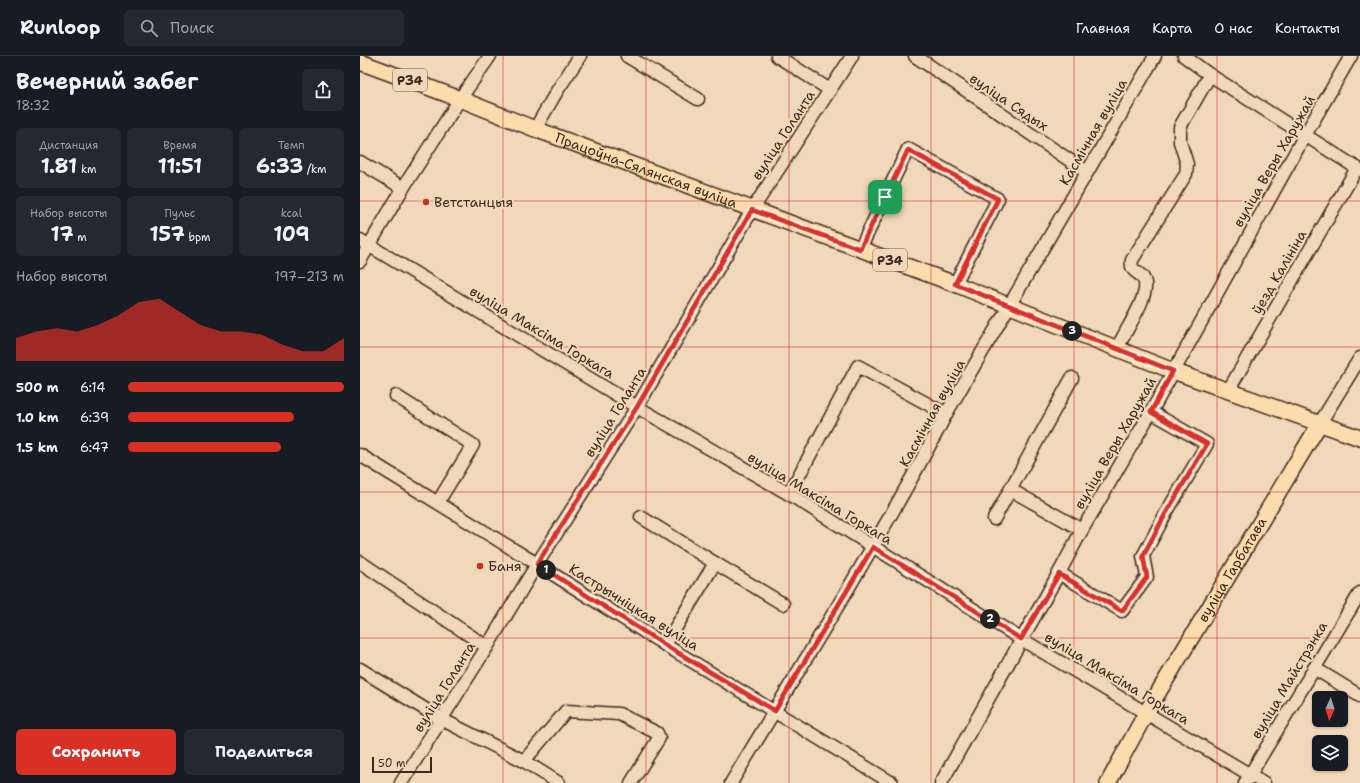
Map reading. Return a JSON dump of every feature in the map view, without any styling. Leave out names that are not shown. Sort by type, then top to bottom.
[{"type":"main road","name":"Працоўна-Сялянская вуліца","points":[[360,62],[752,210],[955,284],[1173,371],[1360,438]]},
{"type":"main road","name":"вуліца Гарбатава","points":[[1108,783],[1146,713],[1320,423]]},
{"type":"street","points":[[360,261],[365,242],[403,188],[460,99],[490,56]]},
{"type":"street","points":[[535,129],[557,91],[580,56]]},
{"type":"street","points":[[628,56],[698,99]]},
{"type":"street","points":[[776,56],[830,90]]},
{"type":"street","name":"вуліца Голанта","points":[[401,783],[487,647],[537,564],[637,407],[752,210],[852,56]]},
{"type":"street","name":"вуліца Сядых","points":[[915,56],[1087,172]]},
{"type":"street","name":"Касмічная вуліца","points":[[731,783],[873,547],[920,465],[946,414],[1155,56]]},
{"type":"street","points":[[1184,56],[1210,75],[1358,169]]},
{"type":"street","name":"вуліца Веры Харужай","points":[[941,783],[1059,574],[1082,530],[1151,412],[1305,135],[1351,56]]},
{"type":"street","points":[[1117,349],[1142,300],[1145,291],[1145,282],[1142,276],[1133,270],[1131,265],[1132,260],[1186,174],[1187,164],[1180,142],[1180,127],[1210,75]]},
{"type":"street","points":[[860,249],[908,150],[998,199],[955,284]]},
{"type":"street","points":[[360,162],[403,188]]},
{"type":"street","name":"ўезд Калініна","points":[[1228,391],[1358,169]]},
{"type":"street","name":"вуліца Максіма Горкага","points":[[365,242],[637,407],[789,494],[1021,639],[1146,713],[1247,779],[1264,783]]},
{"type":"street","name":"вуліца Гарбатава","points":[[1320,423],[1360,358]]},
{"type":"street","points":[[789,494],[858,366],[946,414]]},
{"type":"street","points":[[994,519],[1072,378]]},
{"type":"street","points":[[396,396],[478,448],[438,502]]},
{"type":"street","points":[[1059,574],[1122,611],[1147,577],[1143,556],[1166,513],[1207,444],[1151,412]]},
{"type":"street","name":"Кастрычніцкая вуліца","points":[[360,456],[438,502],[665,645],[892,783]]},
{"type":"street","points":[[1011,490],[1082,530]]},
{"type":"street","points":[[641,517],[783,604]]},
{"type":"street","points":[[360,562],[487,647]]},
{"type":"street","points":[[665,645],[715,563]]},
{"type":"street","name":"вуліца Майстрэнка","points":[[1247,779],[1360,593]]},
{"type":"street","points":[[1314,668],[1360,696]]},
{"type":"street","points":[[360,669],[441,719],[524,761],[559,783]]},
{"type":"street","points":[[524,761],[566,711],[618,714],[657,732],[659,738],[631,783]]},
{"type":"place","name":"Ветстанцыя","points":[[426,202]]},
{"type":"place","name":"Баня","points":[[480,566]]},
{"type":"route","points":[[908,150],[998,199],[955,284],[1173,371],[1151,412],[1207,444],[1166,513],[1143,556],[1147,577],[1122,611],[1059,574],[1021,639],[873,547],[775,711],[665,645],[537,564],[637,407],[752,210],[860,249],[885,197],[908,150]]}]
